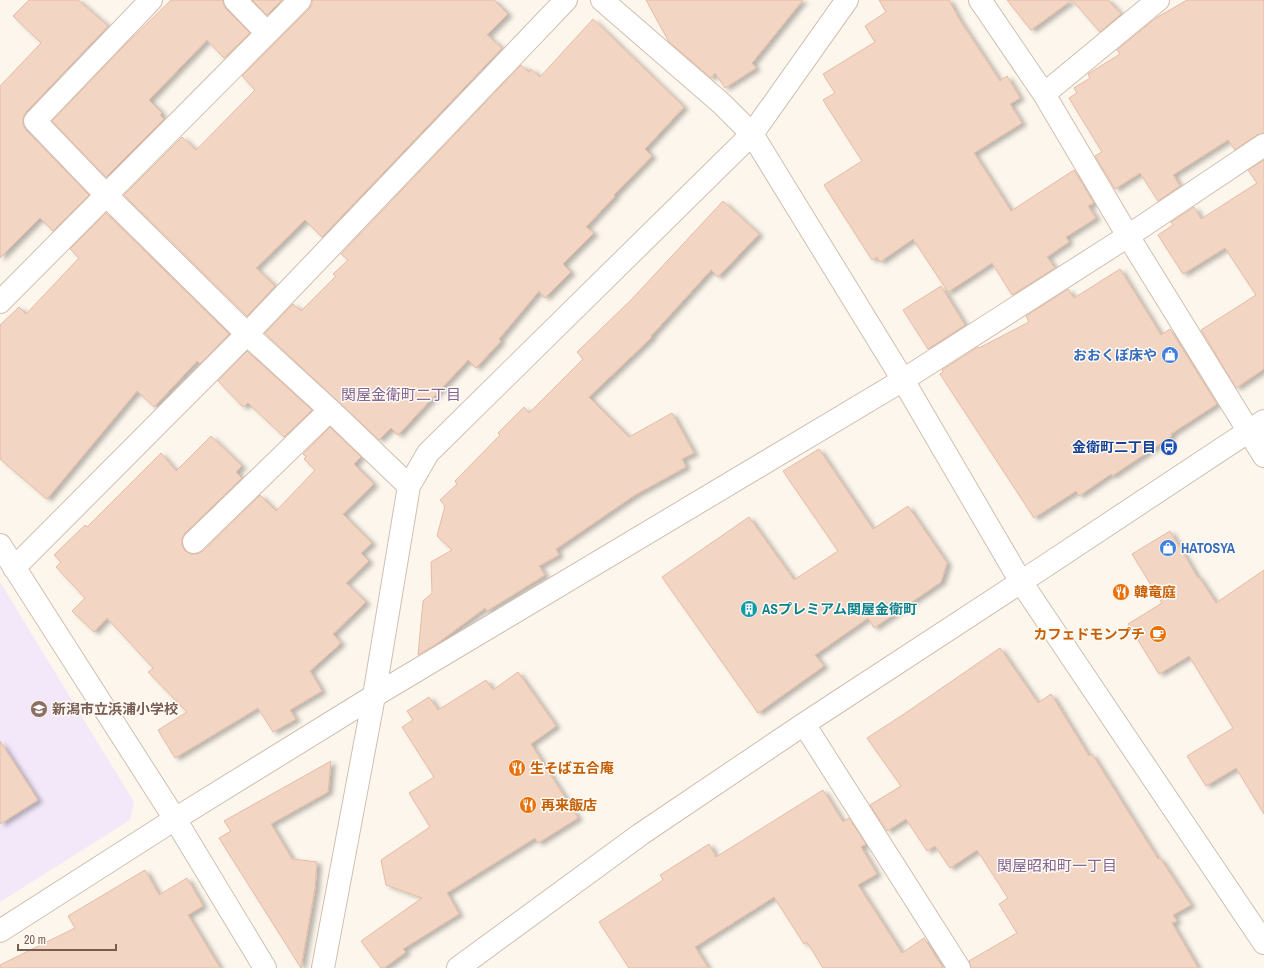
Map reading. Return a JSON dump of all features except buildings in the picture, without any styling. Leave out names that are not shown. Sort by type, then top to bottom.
[{"type":"street","points":[[151,0],[35,121],[106,195],[247,334],[330,410],[409,486]]},
{"type":"street","points":[[235,0],[267,33]]},
{"type":"street","points":[[0,302],[300,0]]},
{"type":"street","points":[[14,568],[247,334],[566,0]]},
{"type":"street","points":[[602,0],[722,104],[752,134],[903,380],[1021,582],[1264,943]]},
{"type":"street","points":[[323,968],[374,696],[409,486],[428,453],[752,134],[847,0]]},
{"type":"street","points":[[980,0],[1044,94],[1128,236],[1256,426],[1264,456]]},
{"type":"street","points":[[1044,94],[1158,0]]},
{"type":"street","points":[[0,931],[175,819],[374,696],[903,380],[1128,236],[1264,146]]},
{"type":"street","points":[[194,542],[330,410]]},
{"type":"street","points":[[458,968],[641,834],[804,724],[1256,426]]},
{"type":"street","points":[[0,545],[175,819],[265,968]]},
{"type":"street","points":[[804,724],[959,968]]},
{"type":"shaded area","name":"新潟市立浜浦小学校","points":[[0,582],[134,802],[130,820],[0,902]]},
{"type":"place","name":"おおくぼ床や","points":[[1170,355]]},
{"type":"place","name":"金衛町二丁目","points":[[1169,447]]},
{"type":"place","name":"HATOSYA","points":[[1168,548]]},
{"type":"place","name":"韓竜庭","points":[[1121,592]]},
{"type":"place","name":"ASプレミアム関屋金衛町","points":[[749,609]]},
{"type":"place","name":"カフェドモンプチ","points":[[1158,634]]},
{"type":"place","name":"新潟市立浜浦小学校","points":[[39,709]]},
{"type":"place","name":"生そば五合庵","points":[[517,768]]},
{"type":"place","name":"再来飯店","points":[[528,805]]},
{"type":"district","name":"関屋金衛町二丁目","points":[[401,394]]},
{"type":"district","name":"関屋昭和町一丁目","points":[[1057,865]]}]
